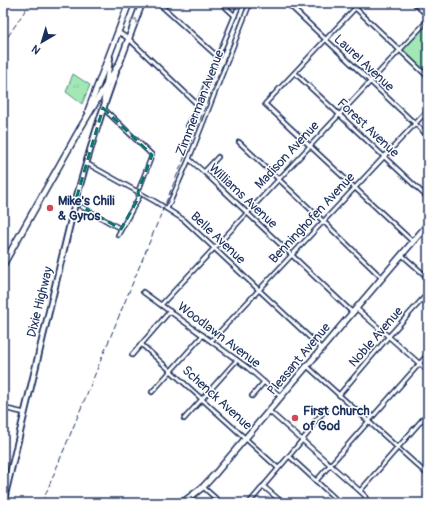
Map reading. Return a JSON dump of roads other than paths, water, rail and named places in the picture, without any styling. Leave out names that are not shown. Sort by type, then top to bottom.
[{"type":"main road","name":"Dixie Highway","points":[[113,43],[129,3]]},
{"type":"main road","name":"Dixie Highway","points":[[120,62],[142,3]]},
{"type":"main road","points":[[84,123],[113,43]]},
{"type":"main road","points":[[3,265],[120,62]]},
{"type":"main road","name":"Pleasant Avenue","points":[[182,503],[203,487],[215,474],[428,224]]},
{"type":"street","points":[[158,3],[218,57]]},
{"type":"street","points":[[221,3],[235,16]]},
{"type":"street","name":"Zimmerman Avenue","points":[[188,126],[240,3]]},
{"type":"street","name":"Zimmerman Avenue","points":[[167,209],[189,159],[250,3]]},
{"type":"street","name":"Laurel Avenue","points":[[287,3],[428,136]]},
{"type":"street","points":[[350,3],[428,77]]},
{"type":"street","points":[[360,3],[265,104],[413,242]]},
{"type":"street","points":[[414,3],[428,16]]},
{"type":"street","name":"Madison Avenue","points":[[161,305],[428,20]]},
{"type":"street","points":[[118,31],[129,38],[198,105]]},
{"type":"street","name":"Dixie Highway","points":[[103,108],[113,43]]},
{"type":"street","name":"Dixie Highway","points":[[3,503],[75,203],[103,108],[120,62]]},
{"type":"street","name":"Forest Avenue","points":[[295,73],[428,198]]},
{"type":"street","points":[[103,108],[152,155],[138,192],[139,197],[118,235]]},
{"type":"street","name":"Benninghofen Avenue","points":[[211,340],[428,110]]},
{"type":"street","points":[[239,142],[278,180],[324,221],[382,278]]},
{"type":"street","points":[[204,172],[218,158]]},
{"type":"street","name":"Williams Avenue","points":[[189,159],[291,255],[355,311],[389,336],[428,371]]},
{"type":"street","name":"Belle Avenue","points":[[86,163],[184,220],[322,348]]},
{"type":"street","points":[[75,203],[121,229]]},
{"type":"street","points":[[402,255],[428,278]]},
{"type":"street","name":"Woodlawn Avenue","points":[[143,292],[248,368],[281,397]]},
{"type":"street","name":"Noble Avenue","points":[[339,395],[389,336],[428,294]]},
{"type":"street","points":[[132,355],[170,311]]},
{"type":"street","points":[[152,392],[203,335]]},
{"type":"street","name":"Schenck Avenue","points":[[141,344],[278,468]]},
{"type":"street","points":[[316,480],[428,354]]},
{"type":"street","points":[[184,419],[237,360]]},
{"type":"street","points":[[307,366],[428,475]]},
{"type":"street","points":[[252,396],[264,382]]},
{"type":"street","points":[[3,408],[25,413]]},
{"type":"street","points":[[249,503],[308,433],[313,424],[326,409]]},
{"type":"street","points":[[269,411],[360,491],[365,496],[367,502]]},
{"type":"street","points":[[360,491],[428,413]]},
{"type":"street","points":[[289,456],[340,503]]},
{"type":"street","points":[[263,486],[283,503]]},
{"type":"street","points":[[203,487],[221,503]]},
{"type":"railway","points":[[3,44],[30,3]]},
{"type":"railway","points":[[42,503],[248,3]]},
{"type":"place","name":"Mike's Chili & Gyros","points":[[50,208]]},
{"type":"place","name":"First Church of God","points":[[295,418]]}]
